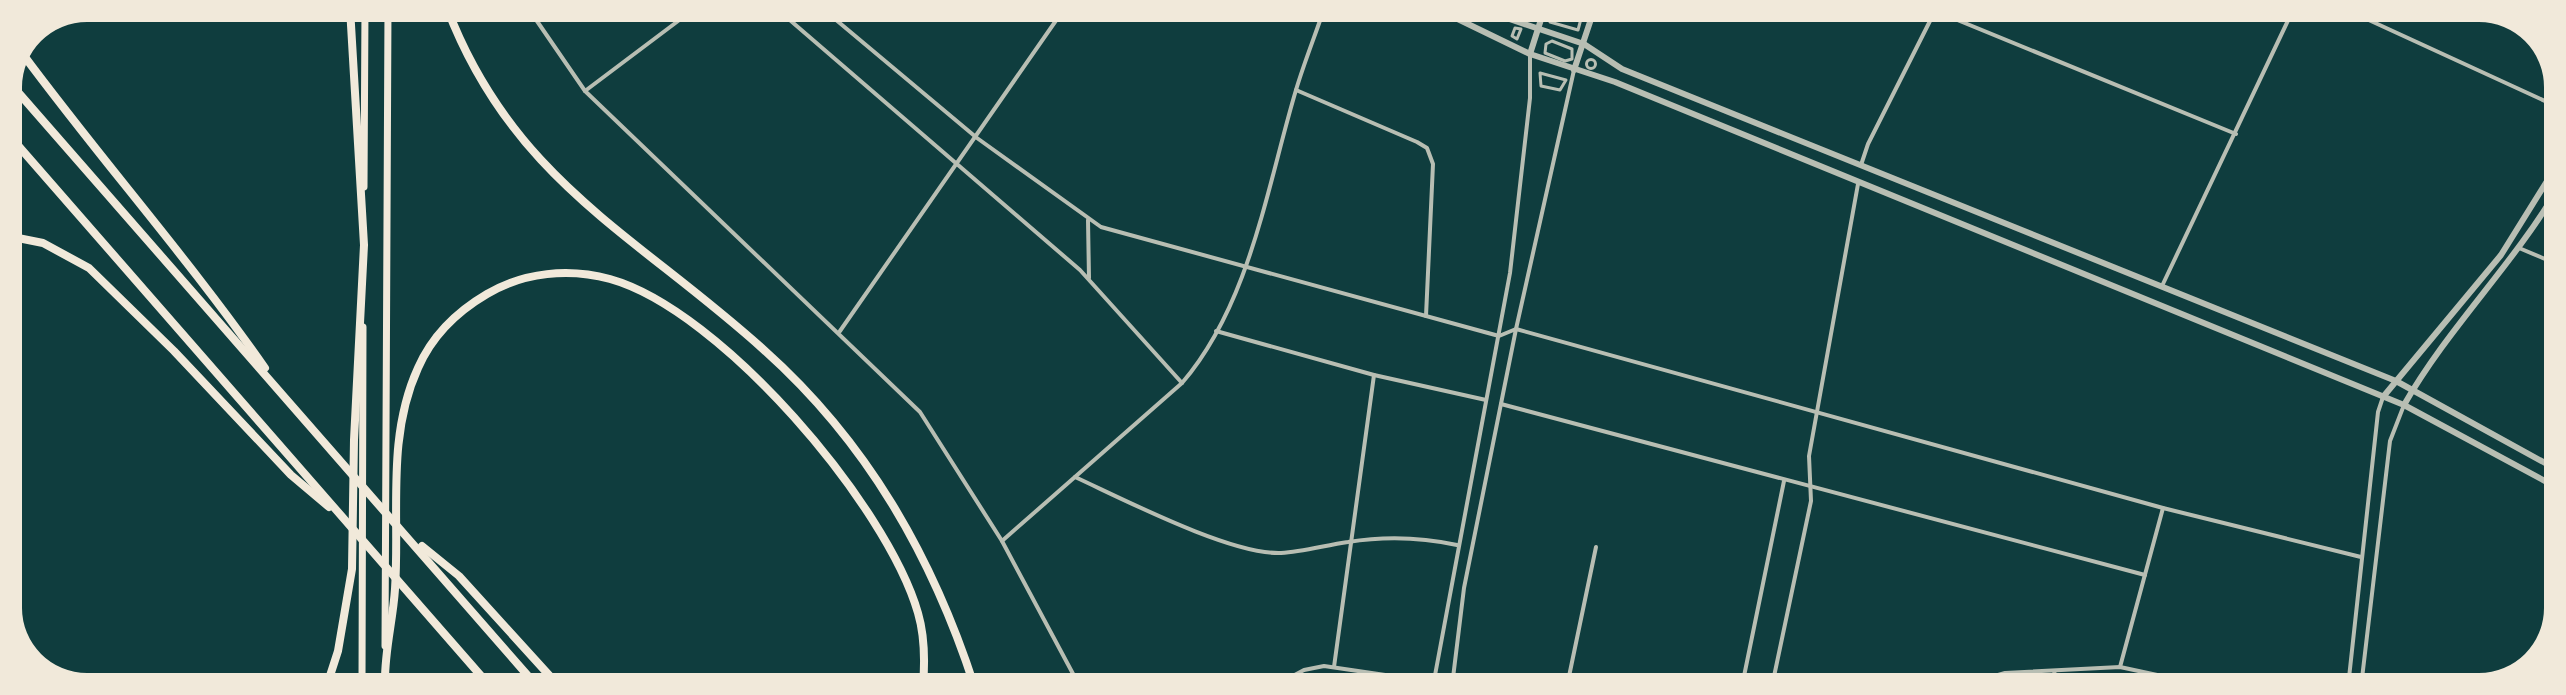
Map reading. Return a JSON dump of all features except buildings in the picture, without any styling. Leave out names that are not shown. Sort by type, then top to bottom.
[{"type":"highway","points":[[331,673],[338,651],[352,569],[354,440],[364,245],[351,22]]},
{"type":"highway","points":[[362,673],[365,22]]},
{"type":"highway","points":[[385,673],[388,22]]},
{"type":"highway","points":[[454,22],[488,94],[544,167],[584,206],[764,350],[835,422],[865,459],[919,548],[941,594],[970,673]]},
{"type":"highway","points":[[28,61],[117,179],[215,297],[291,405]]},
{"type":"highway","points":[[22,97],[526,673]]},
{"type":"highway","points":[[22,150],[190,345],[293,457],[478,673]]},
{"type":"highway","points":[[22,239],[43,243],[89,268],[174,351],[291,475],[343,518]]},
{"type":"highway","points":[[385,669],[395,590],[397,449],[402,418],[418,369],[437,336],[476,301],[522,279],[568,273],[612,280],[670,309],[746,370],[815,439],[864,507],[910,590],[923,641],[923,673]]},
{"type":"highway","points":[[402,529],[459,576],[547,673]]},
{"type":"street","points":[[538,22],[585,91],[840,331],[920,412],[1002,541],[1073,673]]},
{"type":"street","points":[[585,91],[677,22]]},
{"type":"street","points":[[792,22],[1089,280],[1182,383]]},
{"type":"street","points":[[839,22],[977,138],[1088,220],[1116,231],[1245,263],[1499,336],[1516,329],[2163,508],[2361,557]]},
{"type":"street","points":[[840,331],[1055,22]]},
{"type":"street","points":[[1002,541],[1182,383],[1216,331],[1245,263],[1320,22]]},
{"type":"street","points":[[1464,22],[1530,54],[1615,82],[2404,405],[2544,481]]},
{"type":"street","points":[[1522,22],[1584,44],[1622,69],[1860,167],[2396,381],[2544,462]]},
{"type":"street","points":[[1436,673],[1457,545],[1499,336],[1527,127],[1530,54],[1540,22]]},
{"type":"street","points":[[1550,22],[1578,30],[1580,22]]},
{"type":"street","points":[[1453,673],[1460,615],[1516,329],[1574,70],[1590,22]]},
{"type":"street","points":[[1775,673],[1811,501],[1808,467],[1816,412],[1860,167],[1868,144],[1928,22]]},
{"type":"street","points":[[1963,22],[2236,134]]},
{"type":"street","points":[[2154,302],[2287,22]]},
{"type":"street","points":[[2373,22],[2544,101]]},
{"type":"street","points":[[1552,41],[1570,48],[1572,59],[1565,61],[1547,54],[1544,48],[1552,41]]},
{"type":"street","points":[[1540,73],[1566,80],[1560,90],[1541,86],[1540,73]]},
{"type":"street","points":[[1296,90],[1417,142],[1429,152],[1433,164],[1426,316]]},
{"type":"street","points":[[2349,673],[2378,412],[2383,397],[2510,242],[2544,186]]},
{"type":"street","points":[[2363,673],[2390,441],[2404,405],[2436,353],[2519,248],[2544,210]]},
{"type":"street","points":[[1088,220],[1089,280]]},
{"type":"street","points":[[2510,242],[2544,259]]},
{"type":"street","points":[[1216,331],[1374,375],[1486,400]]},
{"type":"street","points":[[1334,667],[1374,375]]},
{"type":"street","points":[[1501,404],[2145,575]]},
{"type":"street","points":[[1075,477],[1201,533],[1252,549],[1279,553],[1349,542],[1423,538],[1457,545]]},
{"type":"street","points":[[1745,673],[1784,480]]},
{"type":"street","points":[[2120,667],[2163,508]]},
{"type":"street","points":[[1570,673],[1596,547]]},
{"type":"street","points":[[1300,673],[1314,666],[1369,673]]},
{"type":"street","points":[[2023,673],[2120,667],[2148,673]]}]
